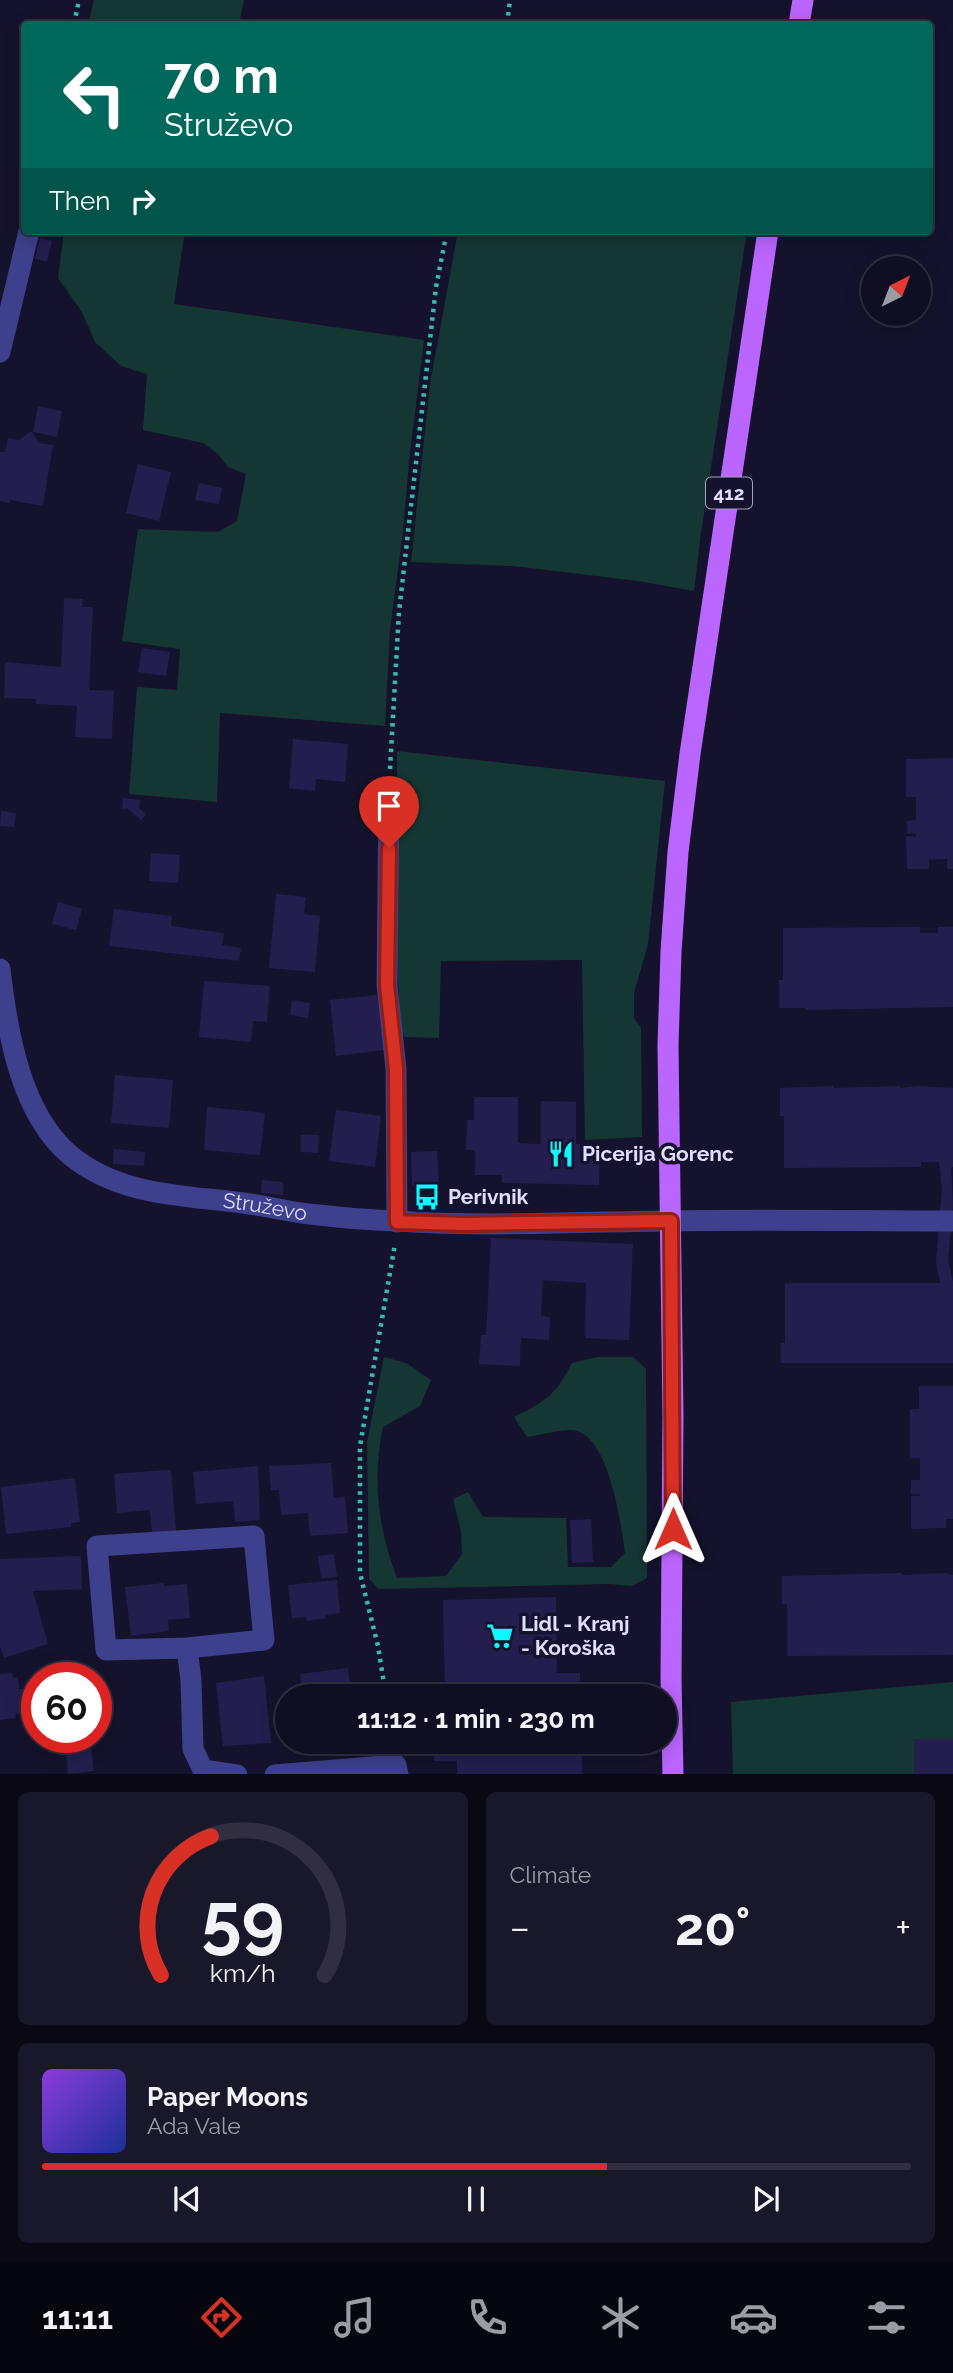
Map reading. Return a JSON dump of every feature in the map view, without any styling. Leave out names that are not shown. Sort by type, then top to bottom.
[{"type":"main road","points":[[800,21],[803,0]]},
{"type":"main road","name":"412","points":[[673,1774],[668,1045],[671,952],[678,852],[690,754],[767,235]]},
{"type":"street","points":[[0,352],[28,235]]},
{"type":"street","points":[[389,793],[387,985],[396,1069],[397,1222]]},
{"type":"street","name":"Struževo","points":[[0,969],[14,1055],[33,1105],[52,1139],[73,1157],[123,1185],[160,1194],[244,1203],[317,1215],[397,1222],[464,1224],[953,1221]]},
{"type":"street","points":[[254,1536],[264,1640],[187,1648],[106,1650],[97,1546],[254,1536]]},
{"type":"street","points":[[187,1648],[193,1749],[203,1770],[237,1774]]},
{"type":"street","points":[[275,1774],[397,1770]]},
{"type":"path","points":[[75,21],[79,0]]},
{"type":"path","points":[[506,21],[510,0]]},
{"type":"path","points":[[389,793],[399,612],[436,287],[446,235]]},
{"type":"path","points":[[384,1684],[378,1646],[360,1573],[360,1446],[395,1247],[397,1222]]},
{"type":"green space","points":[[94,0],[244,0],[240,21],[89,21]]},
{"type":"green space","points":[[63,235],[184,235],[174,304],[424,340],[390,630],[385,726],[220,713],[217,802],[129,794],[137,687],[177,690],[180,649],[122,641],[138,529],[218,532],[237,521],[246,474],[228,467],[218,454],[203,443],[143,430],[147,374],[121,366],[95,342],[82,312],[58,278]]},
{"type":"green space","points":[[457,235],[746,235],[694,591],[638,581],[513,566],[411,562],[430,384]]},
{"type":"green space","points":[[397,751],[665,781],[648,944],[634,993],[634,1018],[641,1028],[642,1137],[585,1140],[582,960],[441,961],[439,1038],[404,1037],[397,963]]},
{"type":"green space","points":[[384,1357],[406,1363],[431,1380],[420,1406],[383,1427],[378,1466],[379,1504],[385,1541],[397,1578],[446,1576],[462,1554],[461,1531],[453,1499],[468,1492],[483,1517],[566,1518],[568,1567],[611,1567],[625,1553],[611,1481],[595,1446],[584,1434],[571,1430],[527,1437],[514,1417],[549,1396],[572,1363],[597,1357],[633,1357],[646,1369],[647,1578],[632,1586],[610,1584],[379,1589],[369,1579],[367,1442]]},
{"type":"green space","points":[[953,1682],[953,1774],[733,1774],[731,1702]]},
{"type":"building","points":[[40,238],[52,241],[47,261],[35,259]]},
{"type":"building","points":[[38,406],[62,411],[57,437],[33,432]]},
{"type":"building","points":[[31,431],[39,443],[53,445],[43,506],[10,500],[9,503],[0,501],[0,452],[5,452],[8,438],[19,440]]},
{"type":"building","points":[[138,464],[171,472],[159,521],[126,513]]},
{"type":"building","points":[[199,483],[222,488],[219,504],[195,500]]},
{"type":"building","points":[[64,598],[83,599],[82,607],[93,607],[89,690],[114,691],[112,739],[75,737],[77,706],[36,704],[36,699],[4,698],[5,662],[61,667]]},
{"type":"building","points":[[142,648],[170,652],[166,676],[138,672]]},
{"type":"building","points":[[293,739],[348,744],[345,782],[316,779],[315,791],[289,788]]},
{"type":"building","points":[[953,758],[953,869],[947,869],[947,859],[929,859],[929,869],[907,869],[906,836],[916,837],[916,833],[907,834],[907,821],[916,820],[916,797],[906,797],[906,759]]},
{"type":"building","points":[[123,798],[140,800],[139,808],[146,814],[141,820],[127,808],[122,809]]},
{"type":"building","points":[[1,811],[16,813],[14,827],[0,826]]},
{"type":"building","points":[[151,853],[180,855],[178,883],[149,881]]},
{"type":"building","points":[[276,894],[306,897],[304,914],[320,916],[315,972],[269,968]]},
{"type":"building","points":[[58,902],[82,909],[76,930],[52,924]]},
{"type":"building","points":[[114,909],[172,916],[171,926],[224,933],[222,945],[241,948],[239,961],[109,946]]},
{"type":"building","points":[[920,927],[920,933],[938,933],[938,927],[953,927],[953,1007],[805,1010],[779,1008],[779,980],[783,980],[783,928]]},
{"type":"building","points":[[204,981],[270,986],[267,1022],[253,1021],[251,1042],[199,1037]]},
{"type":"building","points":[[377,995],[384,1050],[336,1056],[330,1000]]},
{"type":"building","points":[[292,1000],[310,1003],[308,1018],[290,1015]]},
{"type":"building","points":[[115,1075],[173,1080],[169,1128],[111,1123]]},
{"type":"building","points":[[780,1088],[953,1088],[953,1206],[948,1261],[953,1282],[953,1363],[781,1363],[781,1343],[785,1343],[785,1283],[940,1283],[936,1261],[942,1189],[939,1162],[921,1162],[921,1167],[784,1168],[784,1116],[780,1116]]},
{"type":"building","points":[[474,1097],[518,1097],[518,1143],[541,1144],[541,1101],[576,1102],[576,1144],[600,1144],[599,1185],[502,1183],[502,1175],[475,1175],[475,1150],[466,1150],[467,1120],[474,1120]]},
{"type":"building","points":[[207,1107],[265,1113],[260,1155],[204,1150]]},
{"type":"building","points":[[336,1110],[381,1116],[375,1167],[329,1161]]},
{"type":"building","points":[[301,1135],[319,1135],[318,1153],[301,1152]]},
{"type":"building","points":[[114,1149],[145,1152],[144,1166],[113,1164]]},
{"type":"building","points":[[437,1151],[439,1185],[412,1186],[411,1152]]},
{"type":"building","points":[[262,1180],[283,1182],[283,1195],[261,1193]]},
{"type":"building","points":[[491,1238],[633,1244],[629,1340],[585,1338],[586,1283],[543,1280],[541,1316],[550,1317],[549,1340],[521,1338],[520,1366],[479,1364],[481,1335],[486,1335]]},
{"type":"building","points":[[919,1386],[953,1386],[953,1519],[946,1519],[946,1528],[911,1529],[911,1496],[920,1494],[911,1494],[911,1480],[920,1480],[920,1458],[910,1458],[910,1409],[919,1409]]},
{"type":"building","points":[[331,1463],[334,1498],[345,1497],[348,1533],[310,1536],[308,1513],[281,1515],[279,1490],[271,1490],[269,1466]]},
{"type":"building","points":[[258,1466],[260,1520],[235,1522],[233,1501],[196,1504],[193,1472]]},
{"type":"building","points":[[171,1470],[176,1531],[152,1533],[150,1510],[117,1513],[114,1474]]},
{"type":"building","points":[[75,1478],[80,1522],[71,1523],[71,1527],[6,1534],[1,1487]]},
{"type":"building","points":[[591,1519],[593,1562],[572,1563],[570,1520]]},
{"type":"building","points":[[334,1554],[337,1577],[321,1578],[318,1556]]},
{"type":"building","points":[[81,1556],[82,1589],[33,1591],[48,1644],[4,1658],[0,1646],[0,1559]]},
{"type":"building","points":[[902,1573],[953,1575],[953,1655],[787,1656],[787,1604],[782,1604],[782,1576]]},
{"type":"building","points":[[337,1580],[340,1613],[307,1621],[306,1617],[292,1618],[288,1585]]},
{"type":"building","points":[[164,1583],[164,1586],[187,1584],[190,1618],[168,1620],[169,1631],[131,1636],[125,1587]]},
{"type":"building","name":"Lidl - Kranj - Koroška","points":[[556,1597],[557,1673],[580,1673],[580,1684],[445,1684],[443,1600]]},
{"type":"building","points":[[348,1668],[350,1684],[301,1684],[300,1674]]},
{"type":"building","points":[[12,1673],[13,1678],[18,1677],[21,1714],[15,1714],[16,1718],[0,1720],[0,1674]]},
{"type":"building","points":[[264,1676],[271,1743],[223,1746],[216,1683]]},
{"type":"building","points":[[914,1739],[953,1739],[953,1774],[914,1774]]},
{"type":"building","points":[[66,1753],[92,1753],[94,1771],[68,1774]]},
{"type":"building","points":[[434,1754],[582,1754],[582,1774],[457,1774],[457,1761],[434,1761]]},
{"type":"place","name":"Picerija Gorenc","points":[[561,1154]]},
{"type":"place","name":"Perivnik","points":[[427,1197]]},
{"type":"place","name":"Lidl - Kranj - Koroška","points":[[500,1636]]},
{"type":"route","points":[[389,848],[387,985],[396,1069],[397,1222],[464,1224],[671,1221],[673,1529]]}]
